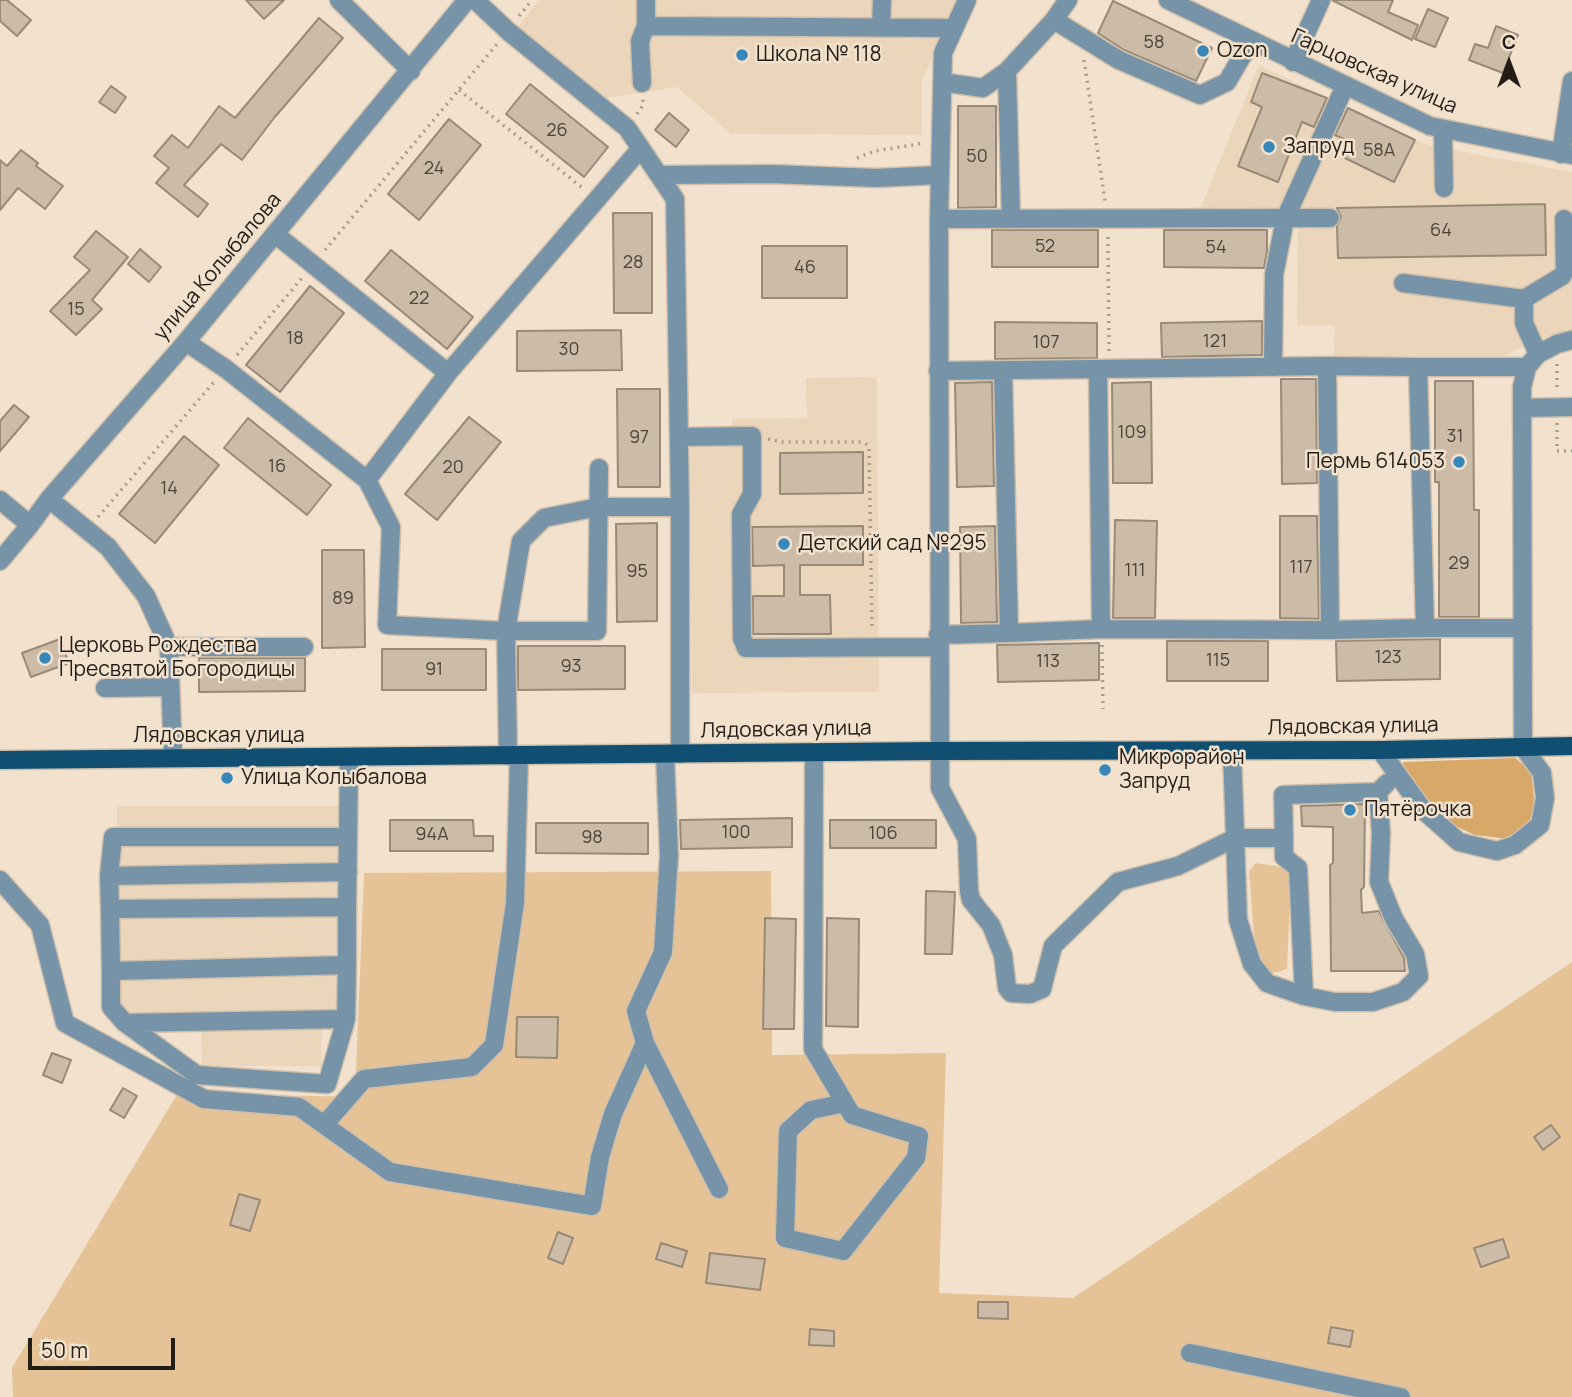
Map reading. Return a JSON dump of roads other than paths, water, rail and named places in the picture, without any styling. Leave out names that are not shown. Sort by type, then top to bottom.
[{"type":"main road","name":"Лядовская улица","points":[[0,760],[938,751],[1380,750],[1572,746]]},
{"type":"street","points":[[339,0],[411,71]]},
{"type":"street","name":"улица Колыбалова","points":[[0,561],[49,499],[186,342],[467,0]]},
{"type":"street","points":[[475,0],[508,31],[627,128],[675,199],[680,507],[669,855],[663,952],[636,1011],[645,1042],[719,1189]]},
{"type":"street","points":[[642,83],[640,41],[646,26],[646,0]]},
{"type":"street","points":[[881,28],[882,0]]},
{"type":"street","points":[[967,0],[943,53],[939,219],[938,751],[940,788],[967,839],[971,900],[991,925],[1003,954],[1007,988],[1011,993],[1030,994],[1042,989],[1053,946],[1118,882],[1178,866],[1235,838],[1284,838]]},
{"type":"street","points":[[942,82],[983,88],[1007,71],[1054,20],[1068,0]]},
{"type":"street","name":"Гарцовская улица","points":[[1168,0],[1430,126],[1443,131],[1566,155]]},
{"type":"street","points":[[1293,62],[1321,0]]},
{"type":"street","points":[[1054,20],[1119,60],[1200,95],[1227,82],[1251,41]]},
{"type":"street","points":[[646,26],[954,28]]},
{"type":"street","points":[[1007,71],[1011,219]]},
{"type":"street","points":[[1566,155],[1572,81]]},
{"type":"street","points":[[1273,367],[1274,275],[1285,219],[1345,86]]},
{"type":"street","points":[[1443,131],[1444,188]]},
{"type":"street","points":[[367,480],[448,373],[641,148]]},
{"type":"street","points":[[659,175],[940,175]]},
{"type":"street","points":[[939,219],[1330,218]]},
{"type":"street","points":[[1403,283],[1524,299],[1562,276],[1564,219]]},
{"type":"street","points":[[275,234],[448,373]]},
{"type":"street","points":[[1380,750],[1423,810],[1459,842],[1497,851],[1515,845],[1540,825],[1545,797],[1542,773],[1523,747],[1522,387],[1532,360],[1524,323],[1524,299]]},
{"type":"street","points":[[938,371],[1418,367],[1532,360],[1557,344],[1572,341]]},
{"type":"street","points":[[186,342],[226,369],[367,480],[391,527],[387,625],[506,631],[597,631],[599,468]]},
{"type":"street","points":[[1327,366],[1330,630]]},
{"type":"street","points":[[1418,367],[1425,628]]},
{"type":"street","points":[[1098,370],[1101,629]]},
{"type":"street","points":[[1003,371],[1009,633]]},
{"type":"street","points":[[1522,408],[1572,407]]},
{"type":"street","points":[[679,437],[752,436],[752,494],[741,514],[742,643],[746,648],[872,648],[1009,633],[1101,629],[1523,628]]},
{"type":"street","points":[[49,499],[108,547],[146,596],[169,648],[173,758]]},
{"type":"street","points":[[0,500],[30,525]]},
{"type":"street","points":[[324,1125],[364,1079],[472,1067],[494,1045],[515,903],[514,755],[506,631],[521,541],[544,518],[598,507],[680,507]]},
{"type":"street","points":[[169,648],[304,648]]},
{"type":"street","points":[[105,688],[170,687]]},
{"type":"street","points":[[1232,751],[1238,920],[1252,964],[1266,983],[1304,996],[1335,1002],[1373,1002],[1403,992],[1419,976],[1415,954],[1394,919],[1379,882],[1381,833],[1378,792],[1395,773]]},
{"type":"street","points":[[814,752],[813,1049],[845,1103],[852,1115],[919,1136],[916,1158],[843,1251],[785,1238],[788,1131],[811,1110],[845,1103]]},
{"type":"street","points":[[348,837],[113,837],[109,876],[111,1007],[125,1024],[197,1075],[327,1084],[346,1019],[349,758]]},
{"type":"street","points":[[1304,996],[1298,868],[1284,857],[1283,795],[1378,792]]},
{"type":"street","points":[[109,876],[348,872]]},
{"type":"street","points":[[0,880],[40,925],[65,1024],[204,1099],[299,1107],[390,1172],[592,1206],[600,1157],[613,1114],[645,1042]]},
{"type":"street","points":[[110,909],[347,907]]},
{"type":"street","points":[[111,971],[347,965]]},
{"type":"street","points":[[125,1024],[346,1019]]},
{"type":"street","points":[[1190,1353],[1401,1397]]},
{"type":"place","name":"Ozon","points":[[1203,51]]},
{"type":"place","name":"Школа № 118","points":[[742,55]]},
{"type":"place","name":"Запруд","points":[[1269,147]]},
{"type":"place","name":"Пермь 614053","points":[[1459,462]]},
{"type":"place","name":"Детский сад №295","points":[[784,544]]},
{"type":"place","name":"Церковь Рождества Пресвятой Богородицы","points":[[45,658]]},
{"type":"place","name":"Микрорайон Запруд","points":[[1105,770]]},
{"type":"place","name":"Улица Колыбалова","points":[[227,778]]},
{"type":"place","name":"Пятёрочка","points":[[1350,810]]}]
